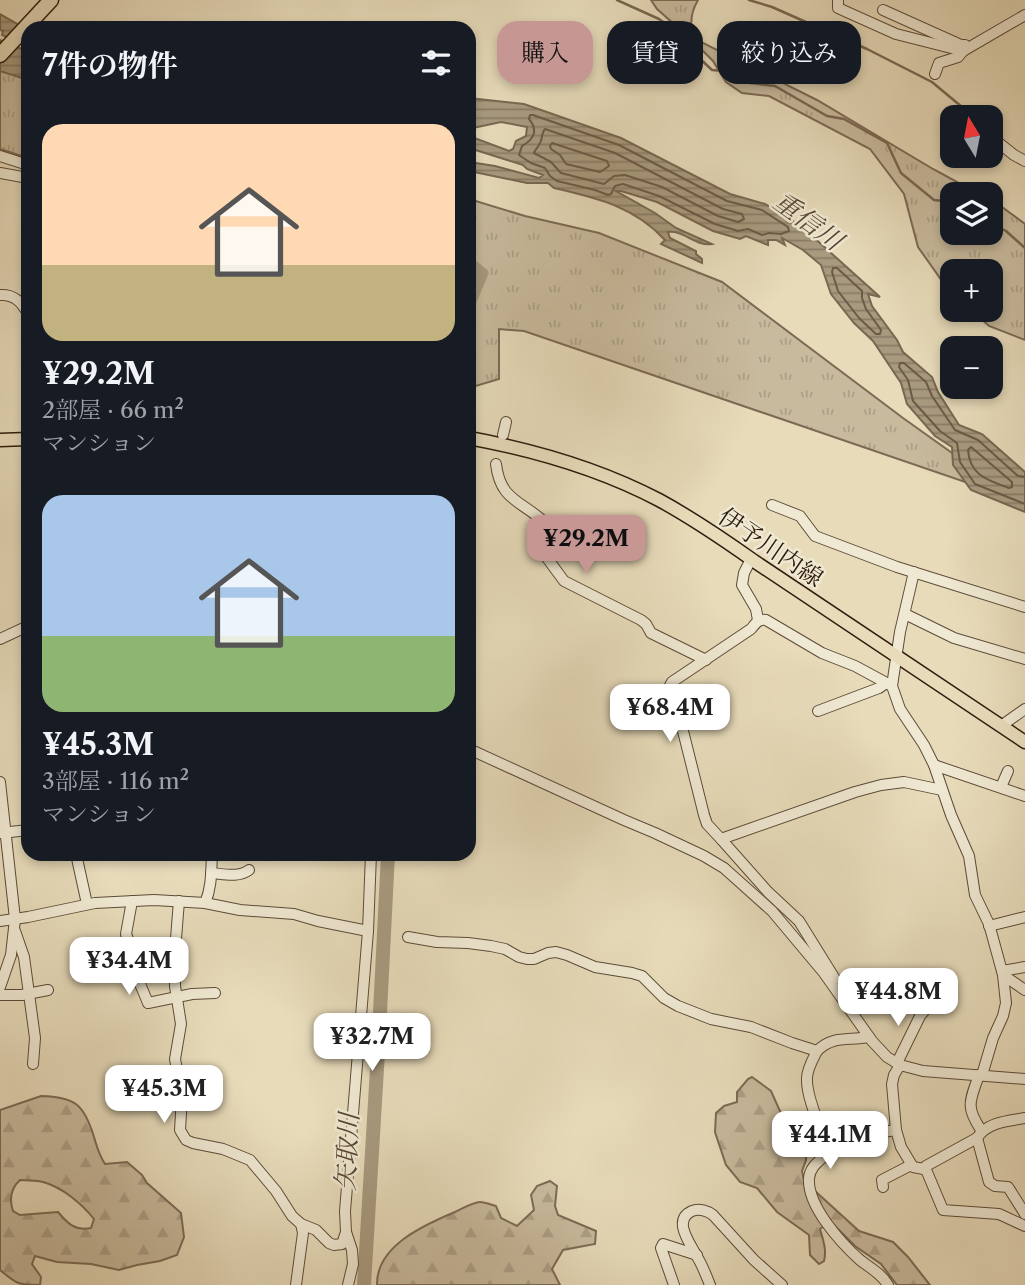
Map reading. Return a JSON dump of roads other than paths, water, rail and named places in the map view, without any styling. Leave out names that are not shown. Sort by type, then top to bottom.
[{"type":"highway","points":[[32,21],[51,0]]},
{"type":"highway","points":[[0,55],[21,32]]},
{"type":"main road","points":[[0,440],[21,439]]},
{"type":"main road","name":"伊予川内線","points":[[476,440],[539,454],[583,468],[631,487],[690,518],[1025,743]]},
{"type":"street","points":[[838,0],[838,8],[896,34],[968,48]]},
{"type":"street","points":[[883,10],[968,48]]},
{"type":"street","points":[[935,74],[939,63],[958,57],[968,48],[1025,15]]},
{"type":"street","points":[[1003,146],[1025,161]]},
{"type":"street","points":[[0,156],[21,163]]},
{"type":"street","points":[[0,173],[21,177]]},
{"type":"street","points":[[0,295],[7,294],[21,302]]},
{"type":"street","points":[[503,435],[506,422]]},
{"type":"street","points":[[496,464],[498,479],[505,492],[542,520],[536,543],[564,581],[640,620],[651,633],[706,660]]},
{"type":"street","points":[[772,505],[800,516],[815,536],[914,572],[1025,607]]},
{"type":"street","points":[[751,559],[744,573],[743,585],[756,609],[758,620],[751,629],[672,682],[668,689],[683,731],[708,824],[768,892],[799,920],[843,993],[845,1002]]},
{"type":"street","points":[[914,572],[889,684],[900,709],[934,765],[969,856],[975,895],[989,926],[1002,973],[1006,1003],[1003,1016],[970,1105],[989,1182],[995,1186],[1008,1187],[1025,1214]]},
{"type":"street","points":[[905,614],[954,638],[1025,659]]},
{"type":"street","points":[[758,620],[766,620],[822,653],[889,684]]},
{"type":"street","points":[[0,639],[21,629]]},
{"type":"street","points":[[818,710],[889,684]]},
{"type":"street","points":[[1001,726],[1025,709]]},
{"type":"street","points":[[476,752],[692,850],[724,868],[772,911],[817,964],[881,1052],[898,1064],[923,1071],[1025,1079]]},
{"type":"street","points":[[934,765],[1025,796]]},
{"type":"street","points":[[1001,787],[1008,771]]},
{"type":"street","points":[[0,782],[4,808],[2,833],[15,919],[11,955],[0,987]]},
{"type":"street","points":[[721,839],[881,785],[904,782],[942,790]]},
{"type":"street","points":[[2,833],[21,831]]},
{"type":"street","points":[[78,861],[87,904]]},
{"type":"street","points":[[205,903],[209,894],[212,861]]},
{"type":"street","points":[[348,1285],[353,1264],[346,1232],[345,1211],[368,931],[371,861]]},
{"type":"street","points":[[211,873],[237,876],[249,870]]},
{"type":"street","points":[[0,921],[87,904],[154,900],[294,914],[368,931]]},
{"type":"street","points":[[132,901],[127,934],[136,960],[138,979],[148,1003],[215,993]]},
{"type":"street","points":[[179,901],[175,986],[181,1024],[175,1059],[182,1096],[179,1124],[183,1135],[192,1143],[223,1149],[250,1160],[276,1191],[292,1216],[301,1224],[316,1230],[329,1243],[342,1244],[346,1232]]},
{"type":"street","points":[[989,926],[1025,917]]},
{"type":"street","points":[[14,931],[24,957],[35,1038],[33,1064]]},
{"type":"street","points":[[408,937],[491,946],[527,959],[556,952],[596,967],[632,973],[642,976],[664,998],[678,1006],[711,1019],[751,1027],[817,1051]]},
{"type":"street","points":[[1002,973],[1025,967]]},
{"type":"street","points":[[1002,973],[1025,990]]},
{"type":"street","points":[[0,995],[48,990]]},
{"type":"street","points":[[925,1010],[898,1064],[892,1084],[901,1147],[913,1167],[927,1172],[943,1210],[999,1214],[1025,1226]]},
{"type":"street","points":[[869,1037],[825,1043],[817,1051],[808,1071],[808,1090],[826,1138],[897,1130]]},
{"type":"street","points":[[924,1169],[995,1124],[1025,1118]]},
{"type":"street","points":[[834,1139],[834,1146],[812,1169],[809,1179],[816,1206],[832,1230],[862,1261],[877,1270],[888,1285]]},
{"type":"street","points":[[883,1188],[882,1180],[911,1165]]},
{"type":"street","points":[[710,1285],[685,1236],[683,1226],[692,1211],[708,1211],[713,1215],[754,1260],[782,1285]]},
{"type":"street","points":[[296,1285],[303,1233],[301,1224]]},
{"type":"street","points":[[674,1285],[660,1248],[663,1244],[696,1255]]},
{"type":"water","points":[[0,14],[21,26],[21,43],[2,35],[3,31],[0,30]]},
{"type":"water","points":[[0,40],[21,49],[21,78],[0,71]]},
{"type":"water","points":[[476,99],[524,104],[621,138],[730,194],[765,204],[801,226],[880,297],[868,294],[872,306],[903,352],[932,377],[940,399],[959,425],[982,434],[1025,472],[1025,512],[971,490],[953,465],[952,447],[935,436],[907,404],[901,383],[873,341],[854,323],[831,294],[821,265],[803,250],[782,238],[785,245],[776,240],[768,240],[768,245],[746,236],[740,239],[713,231],[657,202],[616,191],[676,228],[712,244],[668,232],[670,238],[696,251],[702,263],[661,244],[665,240],[653,228],[614,205],[554,188],[548,183],[527,183],[476,172],[476,163],[539,178],[543,175],[523,165],[476,150],[476,139],[509,151],[513,149],[516,141],[526,136],[527,127],[501,122],[476,127]]},
{"type":"waterway","points":[[617,0],[659,19],[685,37],[694,53],[712,70],[724,71],[742,82],[775,86],[827,116],[844,119],[887,143],[901,173],[934,200],[940,201]]},
{"type":"waterway","points":[[749,0],[772,7],[867,49],[932,82],[960,105]]},
{"type":"waterway","points":[[1003,230],[1025,248]]},
{"type":"waterway","name":"矢取川","points":[[476,270],[481,274],[476,286]]},
{"type":"waterway","name":"矢取川","points":[[364,1285],[388,861]]},
{"type":"water label","name":"重信川","points":[[808,221]]}]
